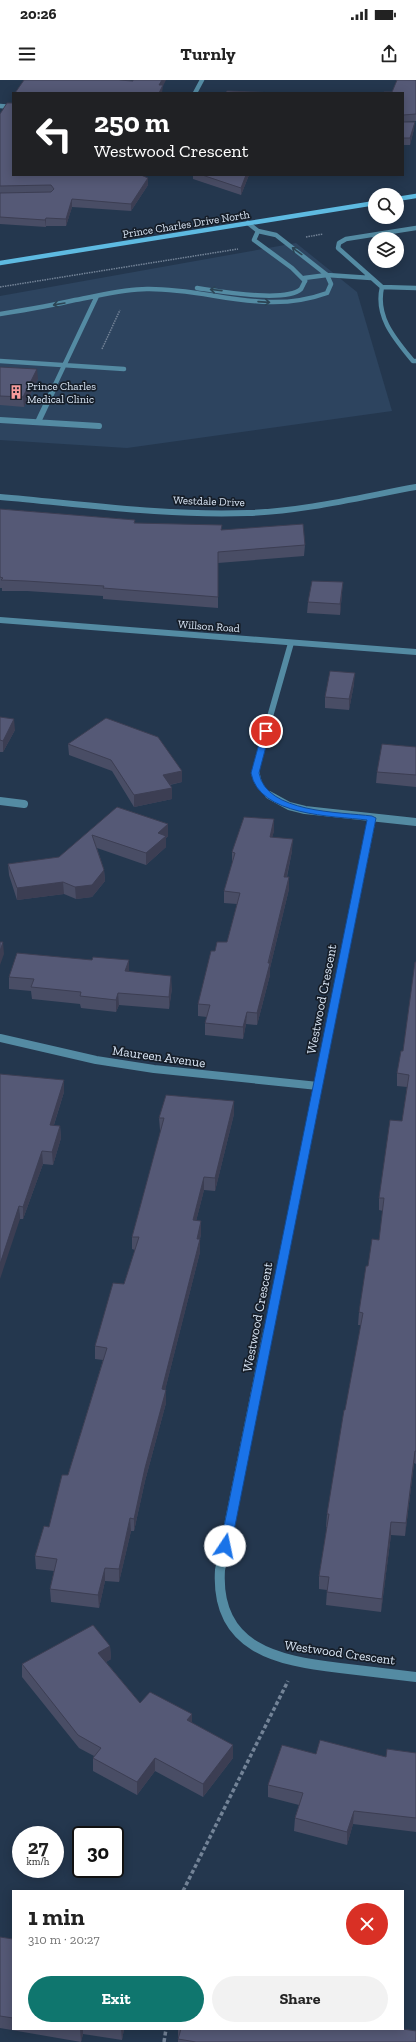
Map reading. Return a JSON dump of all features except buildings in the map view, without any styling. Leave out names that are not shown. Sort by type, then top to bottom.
[{"type":"main road","points":[[404,198],[416,196]]},
{"type":"main road","name":"Prince Charles Drive North","points":[[0,263],[368,204]]},
{"type":"street","points":[[196,92],[202,80]]},
{"type":"street","points":[[0,106],[12,107]]},
{"type":"street","points":[[161,290],[180,297],[226,298],[274,303],[307,300],[322,295],[329,290],[330,281],[327,275],[275,235],[258,231],[248,223]]},
{"type":"street","points":[[416,228],[346,239],[339,243],[338,248],[382,287],[416,288]]},
{"type":"street","points":[[258,231],[254,240],[304,279],[327,275],[371,278]]},
{"type":"street","points":[[0,314],[129,291],[161,290],[176,287],[259,296],[278,296],[299,290],[303,287],[304,279]]},
{"type":"street","points":[[382,287],[378,303],[393,338],[413,361],[416,360]]},
{"type":"street","points":[[38,422],[97,296]]},
{"type":"street","points":[[0,361],[124,368]]},
{"type":"street","points":[[0,420],[99,426]]},
{"type":"street","name":"Westdale Drive","points":[[0,497],[156,509],[249,513],[312,506],[416,487]]},
{"type":"street","name":"Willson Road","points":[[0,620],[416,652]]},
{"type":"street","points":[[291,643],[256,766],[256,779],[268,795],[290,806],[313,812],[416,822]]},
{"type":"street","points":[[0,801],[24,804]]},
{"type":"street","name":"Westwood Crescent","points":[[372,818],[219,1582],[219,1595],[222,1608],[236,1630],[246,1641],[273,1656],[297,1663],[416,1677]]},
{"type":"street","name":"Maureen Avenue","points":[[0,1038],[96,1060],[154,1069],[318,1086]]},
{"type":"path","points":[[283,241],[325,234]]},
{"type":"path","points":[[0,288],[261,245]]},
{"type":"path","points":[[100,355],[122,306]]},
{"type":"path","points":[[184,1890],[297,1663]]},
{"type":"path","points":[[164,2042],[166,2030]]},
{"type":"shaded area","points":[[296,243],[357,292],[392,411],[127,448],[0,440],[0,296]]},
{"type":"place","name":"Prince Charles Medical Clinic","points":[[16,392]]},
{"type":"route","points":[[225,1546],[372,818],[301,810],[280,802],[264,792],[259,786],[255,773],[266,731]]}]
